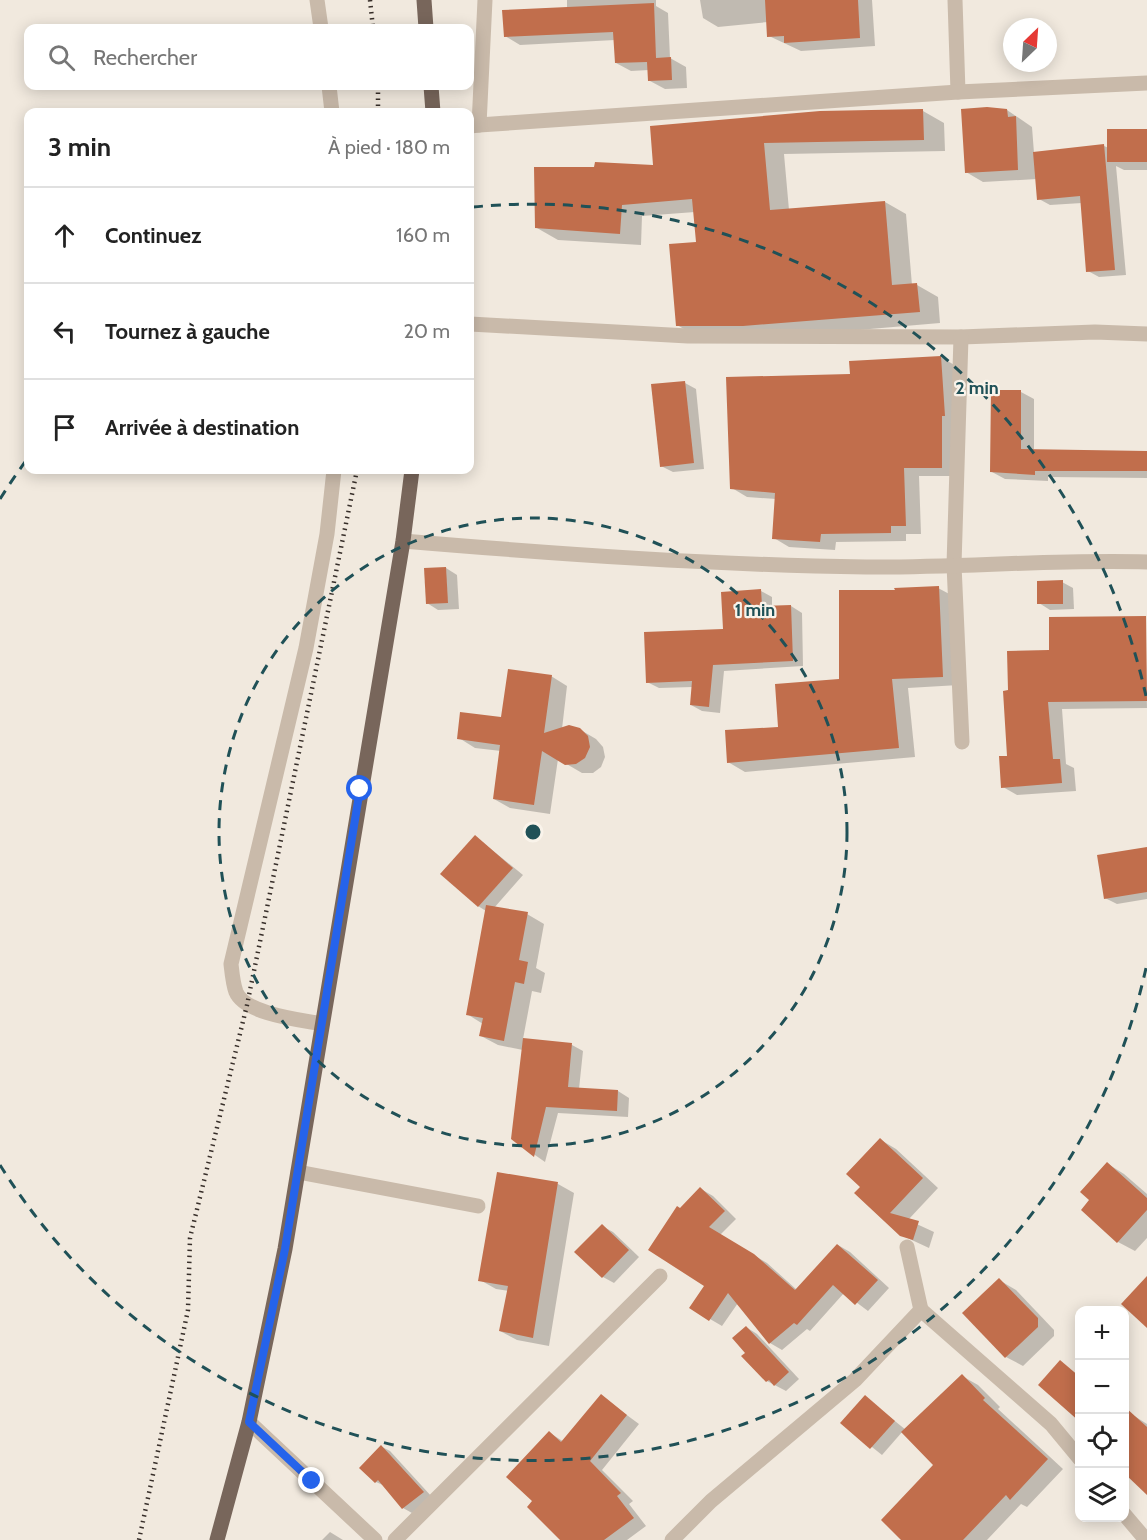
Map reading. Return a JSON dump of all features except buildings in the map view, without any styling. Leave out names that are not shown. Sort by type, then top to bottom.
[{"type":"main road","points":[[424,0],[426,24]]},
{"type":"main road","points":[[431,90],[433,108]]},
{"type":"main road","points":[[217,1540],[249,1422],[298,1172],[403,541],[411,474]]},
{"type":"street","points":[[317,0],[320,24]]},
{"type":"street","points":[[485,0],[474,125],[958,92],[1147,83]]},
{"type":"street","points":[[955,0],[958,92]]},
{"type":"street","points":[[329,90],[332,108]]},
{"type":"street","points":[[474,324],[688,336],[961,337],[1095,332],[1147,334]]},
{"type":"street","points":[[961,337],[954,565],[962,742]]},
{"type":"street","points":[[322,1024],[282,1017],[247,1005],[237,994],[231,964],[306,648],[327,534],[334,474]]},
{"type":"street","points":[[403,541],[738,564],[868,567],[1101,561],[1147,562]]},
{"type":"street","points":[[298,1172],[478,1206]]},
{"type":"street","points":[[907,1247],[921,1310],[1051,1424],[1075,1453]]},
{"type":"street","points":[[395,1540],[660,1276]]},
{"type":"street","points":[[672,1540],[711,1501],[855,1380],[921,1310]]},
{"type":"street","points":[[249,1422],[375,1540]]},
{"type":"street","points":[[1129,1519],[1146,1540]]},
{"type":"railway","points":[[370,0],[373,24]]},
{"type":"railway","points":[[378,90],[378,108]]},
{"type":"railway","points":[[139,1540],[188,1310],[190,1238],[247,1005],[356,474]]},
{"type":"route","points":[[312,1481],[249,1422],[285,1249],[360,789]]}]
